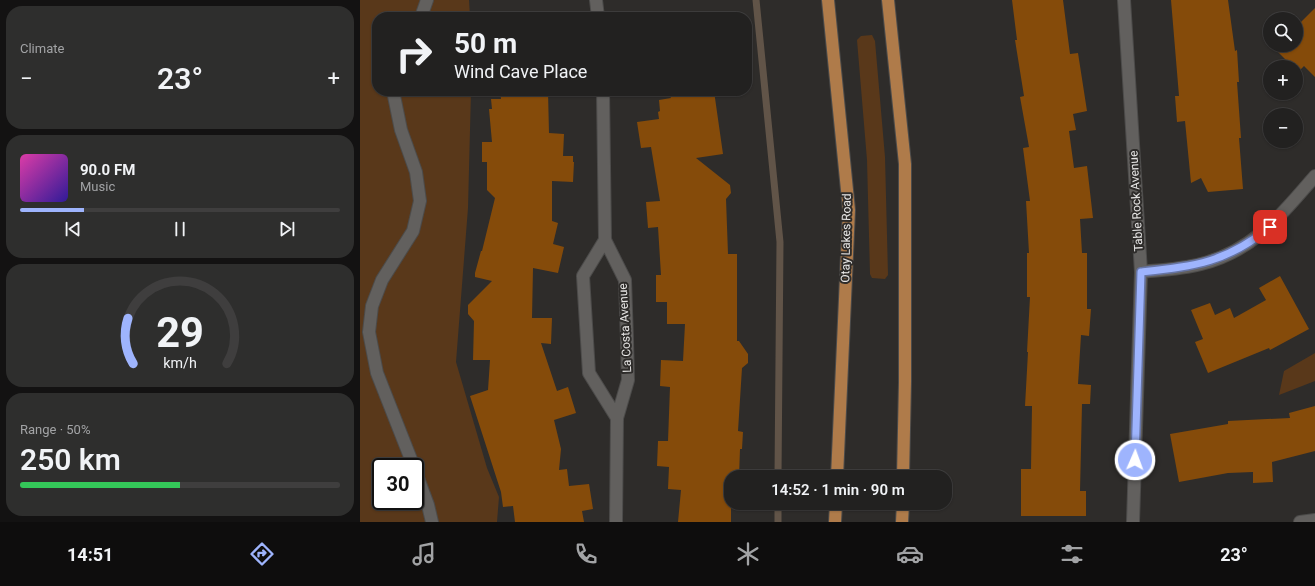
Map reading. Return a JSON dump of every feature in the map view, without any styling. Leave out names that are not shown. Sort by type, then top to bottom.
[{"type":"main road","name":"Otay Lakes Road","points":[[828,0],[849,210],[837,470]]},
{"type":"main road","points":[[888,0],[905,164],[905,382],[903,470]]},
{"type":"main road","points":[[835,522],[836,510]]},
{"type":"main road","points":[[902,510],[902,522]]},
{"type":"street","points":[[423,12],[427,0]]},
{"type":"street","points":[[596,0],[597,12]]},
{"type":"street","name":"Table Rock Avenue","points":[[1124,0],[1141,272],[1133,522]]},
{"type":"street","points":[[394,96],[401,130],[416,172],[420,201],[413,232],[382,280],[372,306],[369,332],[377,373],[410,458]]},
{"type":"street","name":"La Costa Avenue","points":[[603,96],[605,240],[625,280],[628,380],[617,418],[616,522]]},
{"type":"street","points":[[1141,272],[1201,264],[1222,258],[1241,248],[1270,227],[1315,176]]},
{"type":"street","points":[[605,240],[583,276],[589,373],[617,418]]},
{"type":"street","points":[[424,494],[432,522]]},
{"type":"street","points":[[1300,522],[1315,520]]},
{"type":"shaded area","points":[[360,0],[469,0],[470,12],[372,12],[372,96],[471,96],[468,208],[456,362],[487,468],[499,497],[497,522],[360,522]]},
{"type":"shaded area","points":[[872,35],[875,41],[885,157],[888,275],[885,279],[872,278],[870,274],[867,160],[857,40],[861,36]]},
{"type":"shaded area","points":[[1315,353],[1315,381],[1279,395],[1284,371]]},
{"type":"building","points":[[1012,0],[1063,0],[1070,54],[1078,53],[1087,111],[1073,114],[1076,130],[1069,131],[1074,168],[1087,166],[1093,218],[1080,219],[1082,253],[1087,253],[1087,309],[1091,309],[1089,336],[1081,335],[1078,384],[1091,385],[1090,404],[1082,404],[1080,491],[1086,491],[1086,516],[1021,516],[1021,469],[1031,469],[1032,406],[1025,406],[1030,297],[1027,297],[1027,253],[1029,253],[1026,201],[1030,201],[1023,148],[1029,147],[1020,97],[1024,96],[1015,40],[1017,40]]},
{"type":"building","points":[[1171,0],[1228,0],[1235,51],[1237,50],[1239,82],[1237,82],[1241,138],[1239,138],[1243,189],[1208,192],[1201,178],[1191,183],[1185,121],[1177,122],[1175,96],[1179,96]]},
{"type":"building","points":[[1315,8],[1315,77],[1304,66],[1303,67],[1303,60],[1286,60],[1278,52],[1303,52],[1303,20]]},
{"type":"building","points":[[501,96],[548,96],[549,133],[564,134],[563,156],[573,156],[573,182],[552,181],[552,221],[558,223],[553,244],[564,247],[558,273],[533,268],[532,318],[552,318],[551,344],[541,343],[557,391],[568,387],[576,413],[554,420],[561,449],[559,470],[567,469],[569,486],[589,484],[593,509],[582,511],[584,522],[515,522],[513,506],[503,507],[501,492],[470,396],[488,390],[490,360],[473,360],[474,321],[468,314],[468,305],[492,281],[475,277],[475,273],[495,198],[487,190],[487,162],[482,162],[482,142],[492,142],[489,109],[492,109],[491,99],[501,99]]},
{"type":"building","points":[[670,96],[715,96],[723,154],[696,158],[730,185],[731,193],[726,199],[728,254],[737,254],[737,341],[739,341],[748,354],[748,363],[742,368],[738,431],[743,432],[742,449],[740,449],[739,470],[724,470],[724,510],[731,510],[731,522],[678,522],[681,490],[668,489],[669,467],[657,466],[658,441],[668,441],[670,387],[660,386],[661,360],[683,361],[685,324],[667,324],[667,302],[656,302],[656,275],[661,275],[658,227],[648,228],[646,202],[660,201],[651,147],[641,148],[637,122],[659,119],[659,100],[671,98]]},
{"type":"building","points":[[1280,276],[1309,329],[1270,350],[1269,348],[1208,373],[1195,342],[1203,339],[1191,310],[1210,303],[1215,315],[1230,308],[1234,318],[1266,300],[1259,288]]},
{"type":"building","points":[[1315,406],[1315,451],[1272,462],[1273,482],[1253,483],[1253,472],[1228,473],[1179,482],[1170,434],[1228,424],[1228,421],[1290,418],[1289,413]]},
{"type":"waterway","points":[[756,0],[780,242],[778,470]]},
{"type":"waterway","points":[[778,510],[778,522]]},
{"type":"route","points":[[1135,460],[1141,272],[1180,268],[1222,258],[1241,248],[1270,227]]}]
